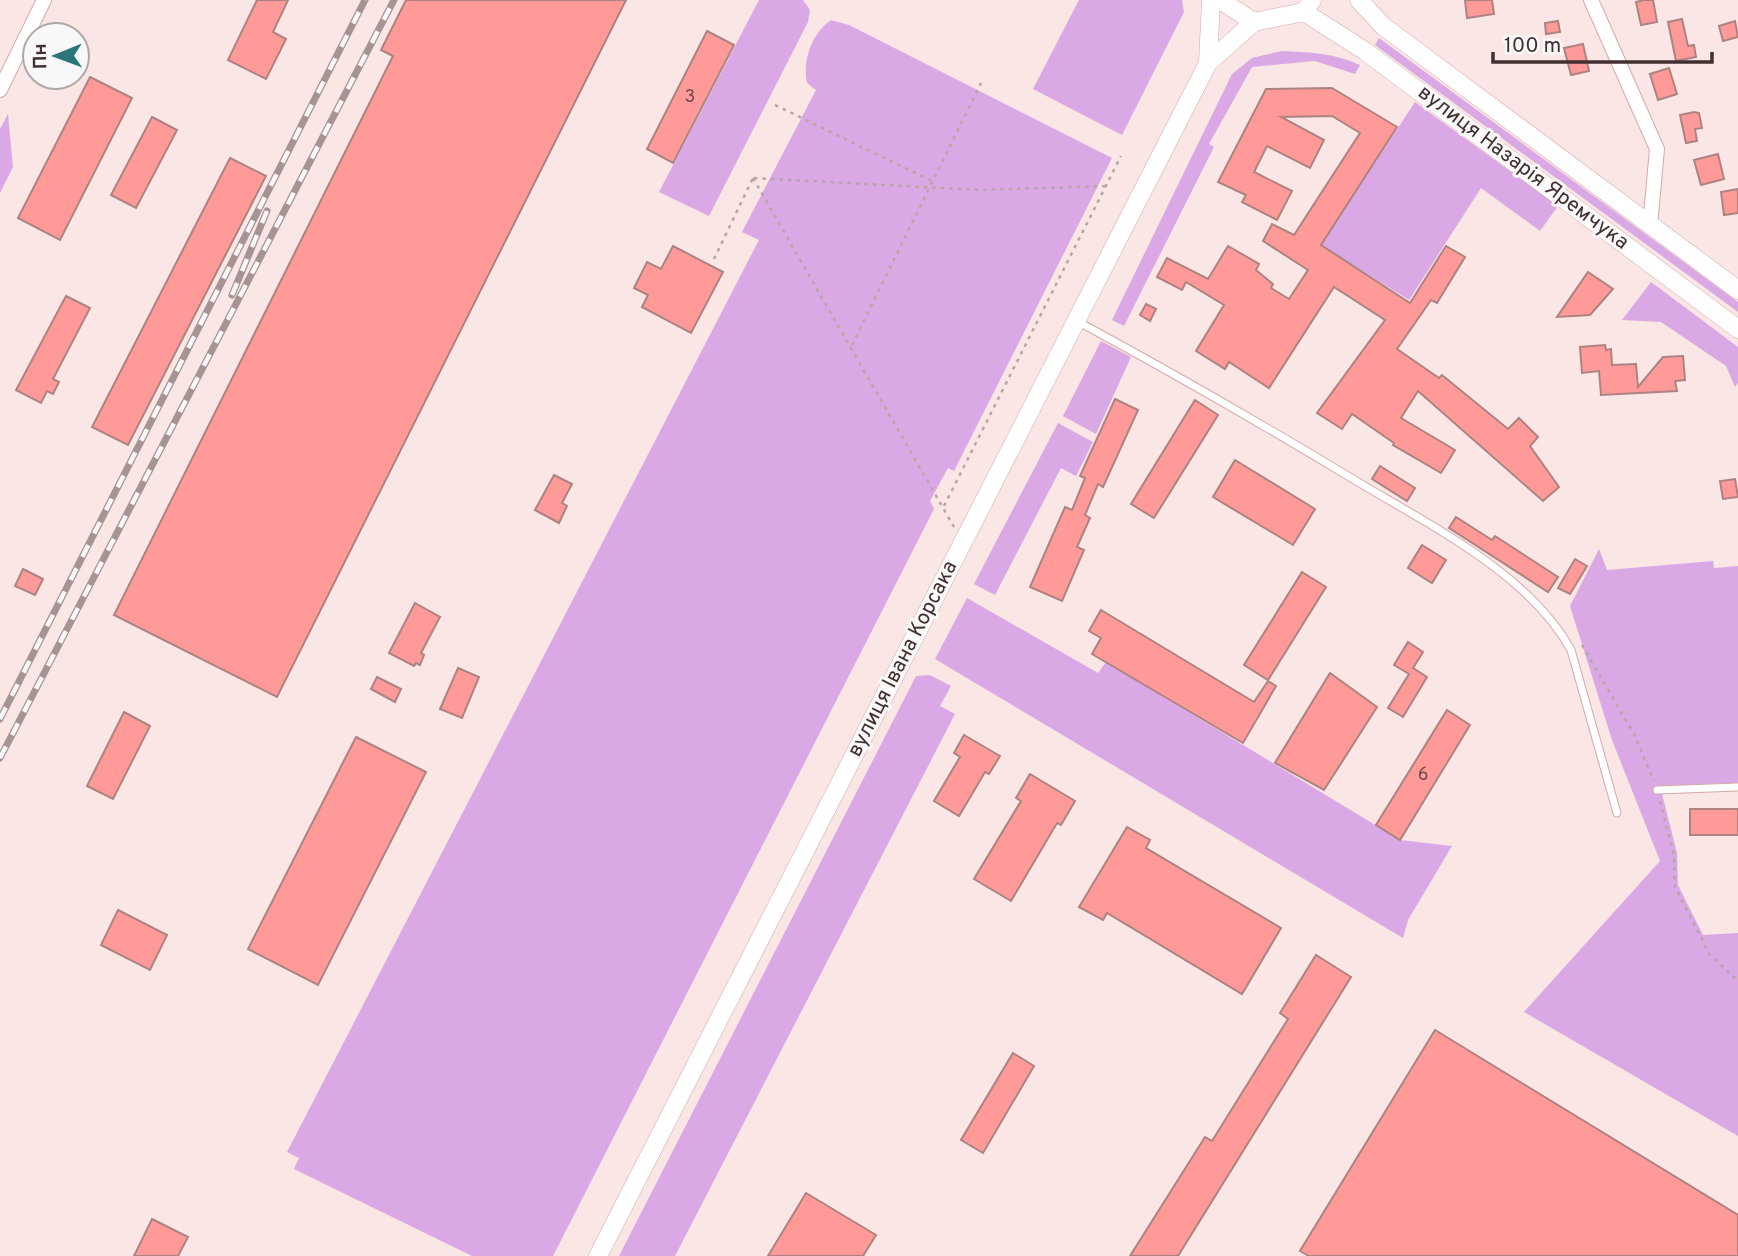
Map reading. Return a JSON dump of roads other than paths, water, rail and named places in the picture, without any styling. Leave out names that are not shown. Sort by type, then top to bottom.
[{"type":"street","points":[[0,90],[44,0]]},
{"type":"street","points":[[1208,63],[1211,0]]},
{"type":"street","points":[[1220,0],[1254,22]]},
{"type":"street","name":"вулиця Назарія Яремчука","points":[[1359,0],[1383,26],[1738,290]]},
{"type":"street","points":[[1591,0],[1657,149],[1650,226]]},
{"type":"street","points":[[1208,63],[1254,22],[1308,6]]},
{"type":"street","name":"вулиця Назарія Яремчука","points":[[1308,6],[1738,329]]},
{"type":"street","name":"вулиця Івана Корсака","points":[[598,1256],[1208,63]]},
{"type":"lane","points":[[1077,320],[1218,398],[1497,568],[1559,629],[1571,650],[1617,813]]},
{"type":"lane","points":[[1657,790],[1738,787]]},
{"type":"railway","points":[[0,719],[365,0]]},
{"type":"railway","points":[[0,758],[394,0]]},
{"type":"railway","points":[[232,295],[267,211]]}]
